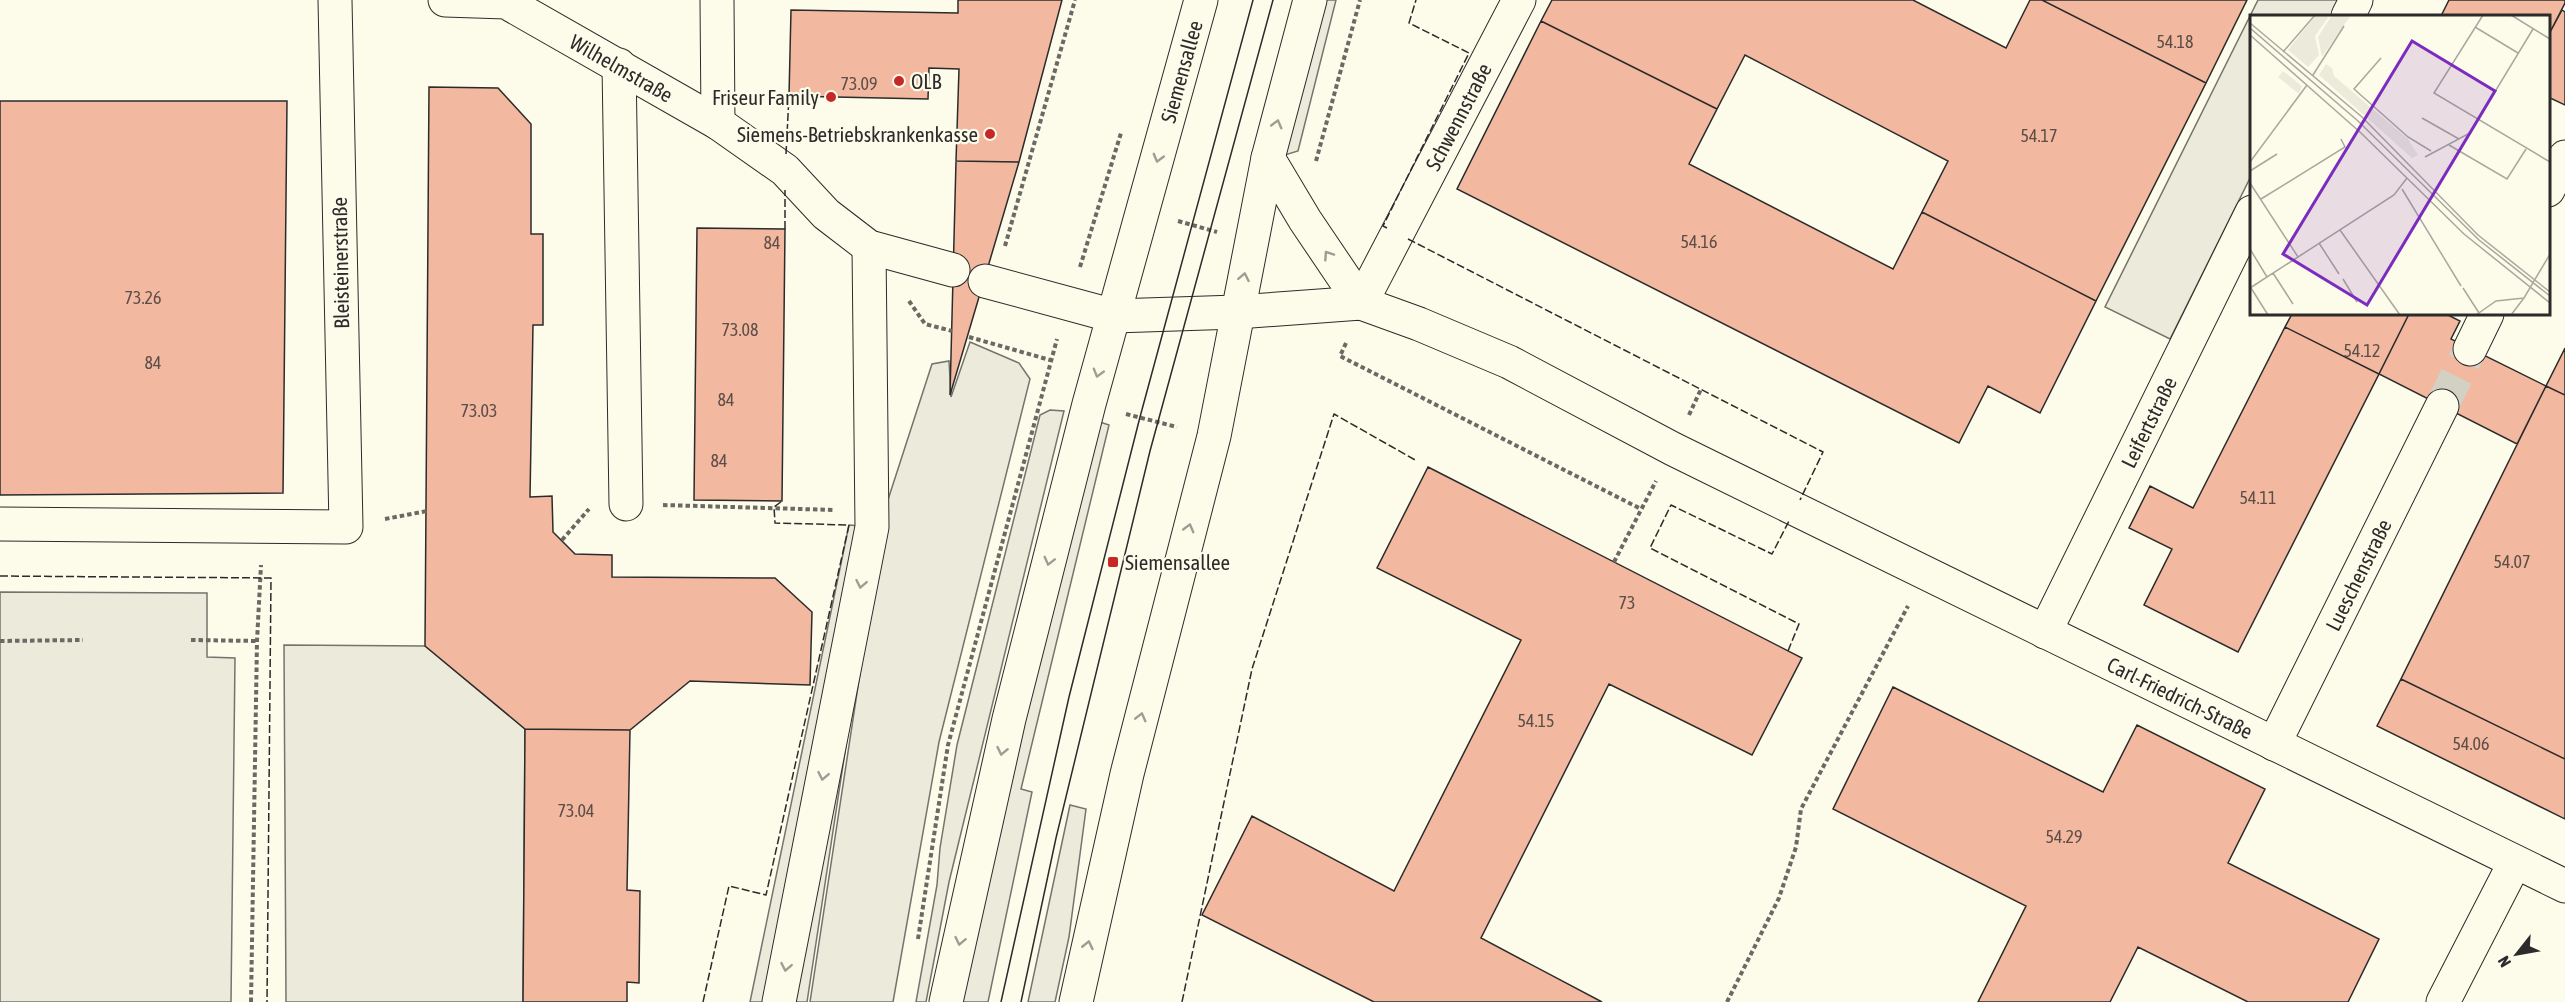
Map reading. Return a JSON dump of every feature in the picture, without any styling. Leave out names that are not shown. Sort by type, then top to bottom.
[{"type":"main road","name":"Bleisteinerstraße","points":[[0,524],[346,527],[335,0]]},
{"type":"main road","name":"Wilhelmstraße","points":[[445,0],[506,2],[619,65],[718,123],[785,170],[826,214],[869,247]]},
{"type":"main road","points":[[717,0],[718,123]]},
{"type":"main road","name":"Siemensallee","points":[[946,1002],[1009,719],[1089,404],[1201,0]]},
{"type":"main road","points":[[1076,1002],[1127,774],[1214,436],[1268,158],[1310,0]]},
{"type":"main road","name":"Schwennstraße","points":[[1361,303],[1519,0]]},
{"type":"main road","points":[[2348,15],[2356,0]]},
{"type":"main road","points":[[619,65],[626,504]]},
{"type":"main road","points":[[2550,186],[2565,157]]},
{"type":"main road","points":[[990,283],[1114,316],[1238,312],[1361,303],[1305,220],[1268,158]]},
{"type":"main road","name":"Leifertstraße","points":[[2045,632],[2250,216]]},
{"type":"main road","points":[[779,1002],[872,519],[869,247],[953,270]]},
{"type":"main road","name":"Carl-Friedrich-Straße","points":[[1361,303],[1456,338],[1509,362],[1673,449],[2565,886]]},
{"type":"main road","points":[[2470,349],[2487,315]]},
{"type":"main road","name":"Lueschenstraße","points":[[2274,744],[2442,406]]},
{"type":"main road","points":[[2443,1002],[2515,862]]},
{"type":"path","points":[[990,283],[1075,0]]},
{"type":"path","points":[[1314,167],[1360,0]]},
{"type":"path","points":[[918,940],[948,745],[1050,360],[1125,122]]},
{"type":"path","points":[[1143,212],[1251,242]]},
{"type":"path","points":[[1361,303],[1340,356],[1641,509]]},
{"type":"path","points":[[969,337],[1050,360]]},
{"type":"path","points":[[1042,390],[1214,436]]},
{"type":"path","points":[[774,507],[872,519]]},
{"type":"path","points":[[1727,1002],[1779,898],[1796,847],[1801,809],[1925,573]]},
{"type":"path","points":[[252,1002],[257,641],[261,578]]},
{"type":"path","points":[[0,640],[83,640]]},
{"type":"path","points":[[191,640],[257,641]]},
{"type":"shaded area","points":[[1323,0],[1336,0],[1298,151],[1285,155]]},
{"type":"shaded area","points":[[2258,0],[2339,0],[2332,15],[2251,15]]},
{"type":"shaded area","points":[[2250,16],[2250,178],[2170,339],[2105,307]]},
{"type":"shaded area","points":[[970,342],[1019,363],[1030,379],[939,742],[893,1002],[810,1002],[885,509],[932,364],[949,361],[951,397]]},
{"type":"shaded area","points":[[1050,410],[1064,411],[949,882],[926,1002],[916,1002],[937,885],[940,848],[957,745],[1040,415]]},
{"type":"shaded area","points":[[1097,421],[1109,425],[1021,789],[1032,792],[988,1002],[961,1002],[1007,788]]},
{"type":"shaded area","points":[[849,525],[872,527],[875,555],[807,1002],[750,1002]]},
{"type":"shaded area","points":[[0,592],[207,593],[207,657],[235,658],[231,1002],[0,1002]]},
{"type":"shaded area","points":[[284,645],[425,646],[525,729],[523,1002],[286,1002]]},
{"type":"shaded area","points":[[1070,805],[1086,809],[1069,937],[1055,1002],[1028,1002]]},
{"type":"building","points":[[958,0],[1062,0],[1019,162],[956,161],[959,69],[929,68],[928,99],[789,96],[791,10],[958,13]]},
{"type":"building","points":[[1552,0],[1913,0],[2006,48],[2030,0],[2042,0],[2206,83],[2096,301],[1922,212],[1948,161],[1745,55],[1717,109],[1541,21]]},
{"type":"building","points":[[2042,0],[2247,0],[2206,83]]},
{"type":"building","points":[[2449,0],[2565,0],[2550,32],[2550,15],[2442,15]]},
{"type":"building","points":[[2562,10],[2565,12],[2565,105],[2550,98],[2550,32]]},
{"type":"building","points":[[1541,21],[1717,109],[1689,164],[1893,269],[1922,212],[2096,301],[2040,413],[1988,386],[1959,443],[1457,189]]},
{"type":"building","points":[[429,87],[498,88],[531,124],[531,234],[543,234],[543,325],[533,325],[530,497],[552,496],[553,532],[575,554],[612,555],[612,577],[775,578],[812,612],[810,685],[690,681],[630,730],[525,729],[425,646]]},
{"type":"building","points":[[0,101],[287,101],[283,493],[0,495]]},
{"type":"building","points":[[956,161],[1019,162],[950,395]]},
{"type":"building","points":[[697,228],[785,229],[782,501],[694,500]]},
{"type":"building","points":[[2291,315],[2408,315],[2379,374],[2285,327]]},
{"type":"building","points":[[2408,315],[2448,315],[2460,321],[2451,339],[2546,386],[2517,444],[2379,374]]},
{"type":"building","points":[[2285,327],[2379,374],[2238,652],[2144,605],[2172,549],[2129,528],[2150,486],[2193,508]]},
{"type":"building","points":[[2565,348],[2565,395],[2546,386]]},
{"type":"building","points":[[2546,386],[2565,395],[2565,759],[2401,679]]},
{"type":"building","points":[[1428,467],[1802,658],[1752,755],[1609,684],[1481,938],[1602,1002],[1374,1002],[1202,915],[1252,816],[1394,891],[1521,640],[1377,568]]},
{"type":"building","points":[[2401,679],[2565,759],[2565,819],[2377,726]]},
{"type":"building","points":[[1893,687],[2103,792],[2137,725],[2265,789],[2228,863],[2379,939],[2348,1002],[2248,1002],[2138,947],[2110,1002],[1978,1002],[2026,906],[1833,809]]},
{"type":"building","points":[[525,729],[630,730],[627,890],[640,891],[639,983],[627,982],[627,1002],[523,1002]]},
{"type":"tunnel","points":[[2442,406],[2470,349]]},
{"type":"tram line","points":[[1001,1002],[1069,697],[1140,417],[1253,0]]},
{"type":"tram line","points":[[1021,1002],[1056,838],[1150,451],[1273,0]]},
{"type":"fence","points":[[1387,228],[1383,226],[1469,53],[1409,23],[1416,0]]},
{"type":"fence","points":[[786,154],[789,96]]},
{"type":"fence","points":[[785,190],[785,229]]},
{"type":"fence","points":[[1408,239],[1823,452],[1800,500]]},
{"type":"fence","points":[[1182,1002],[1252,669],[1334,414],[1417,461]]},
{"type":"fence","points":[[703,1002],[729,886],[766,895],[849,525],[775,523],[774,507],[782,501]]},
{"type":"fence","points":[[1788,651],[1799,624],[1650,548],[1671,505],[1772,554],[1789,521]]},
{"type":"fence","points":[[0,576],[271,578],[267,1002]]},
{"type":"place","name":"OLB","points":[[899,81]]},
{"type":"place","name":"Friseur Family","points":[[831,97]]},
{"type":"place","name":"Siemens-Betriebskrankenkasse","points":[[990,134]]},
{"type":"place","name":"Siemensallee","points":[[1113,562]]}]
